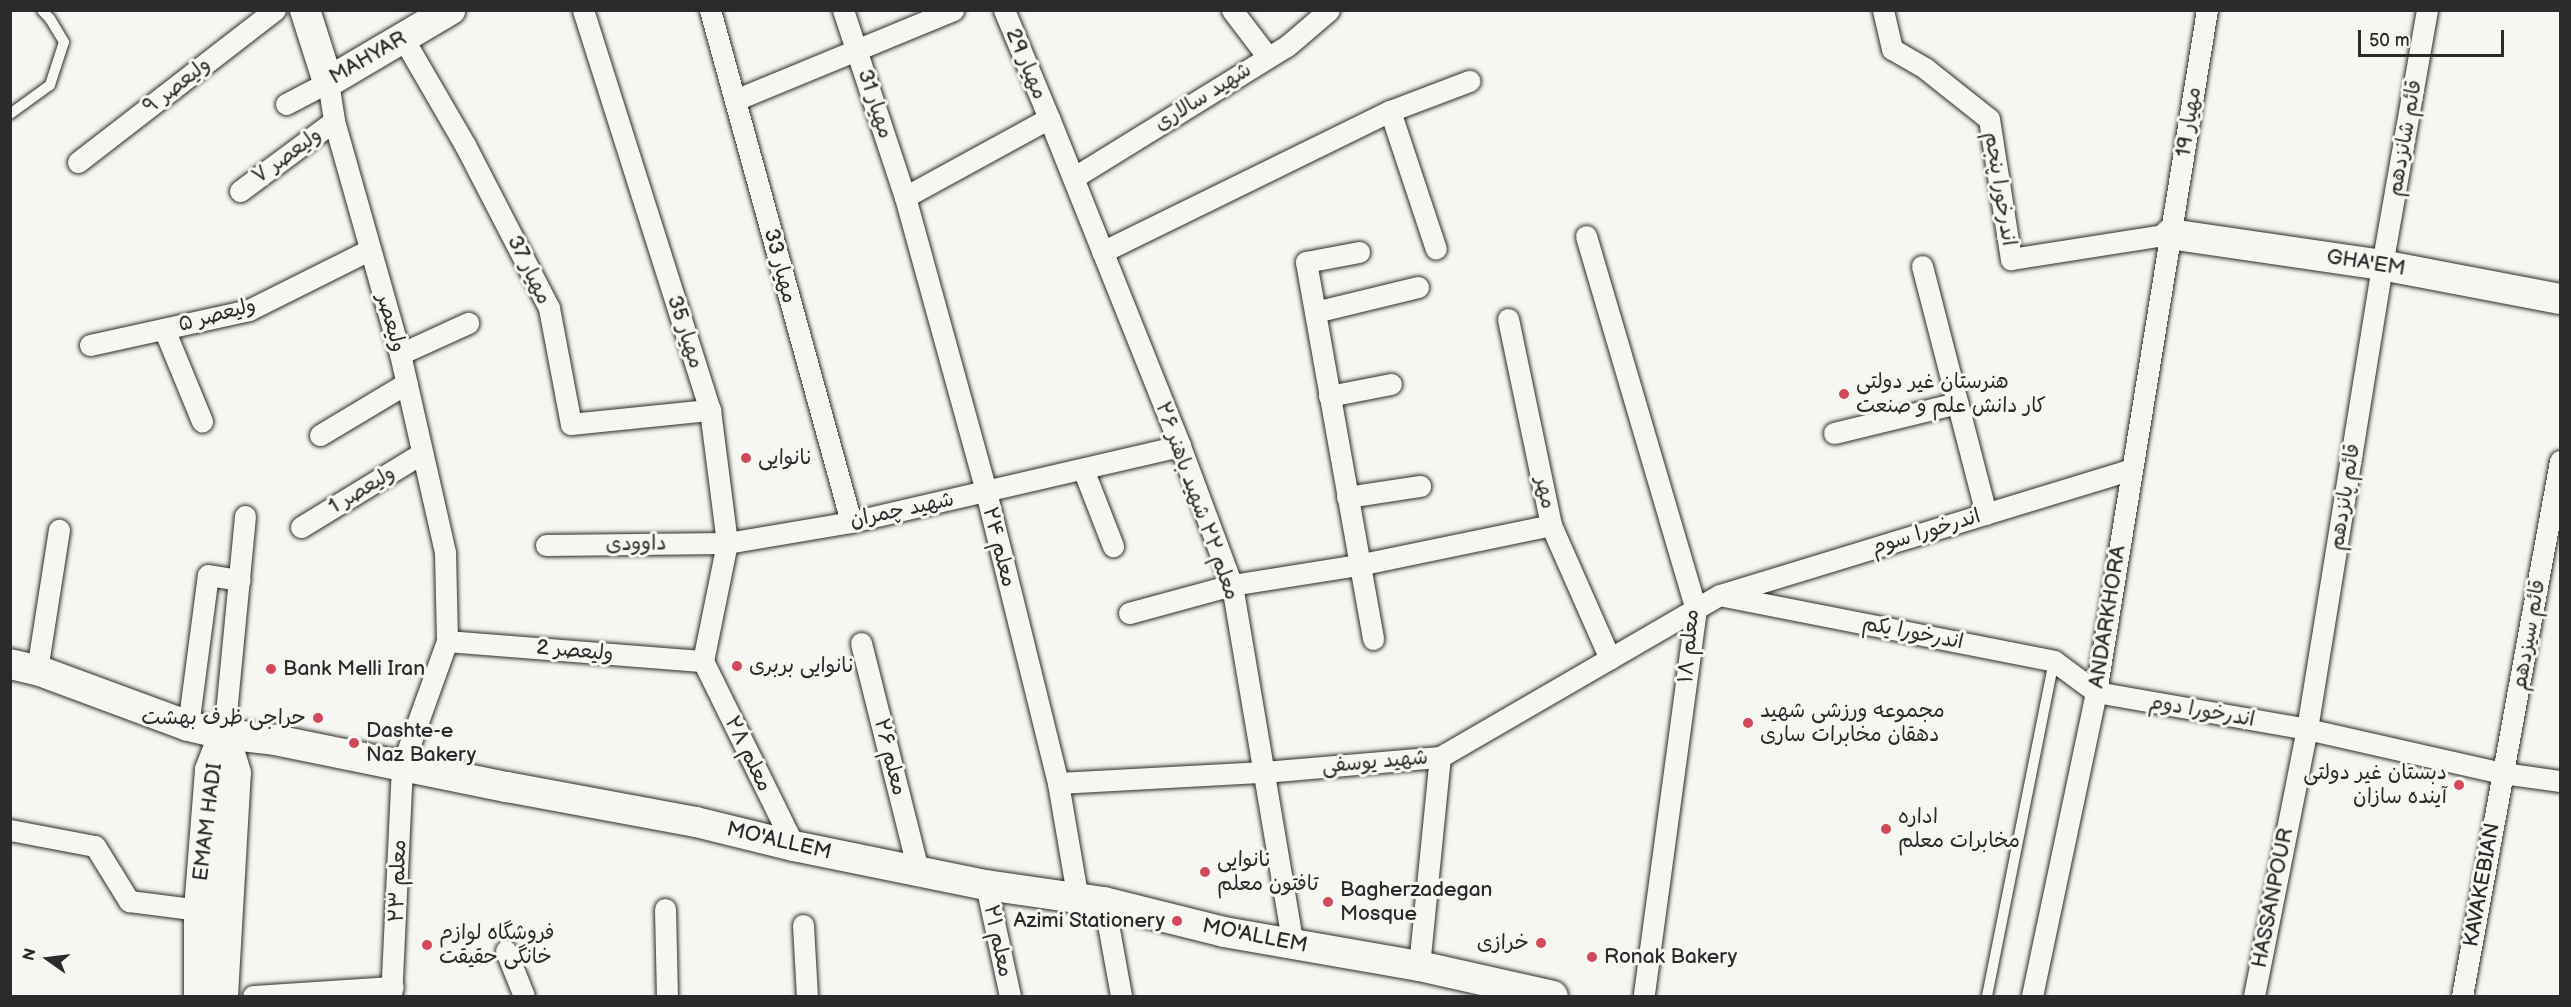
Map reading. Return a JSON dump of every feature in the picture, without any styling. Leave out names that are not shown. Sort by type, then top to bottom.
[{"type":"main road","name":"ولیعصر","points":[[305,10],[328,82]]},
{"type":"main road","name":"MAHYAR","points":[[328,82],[450,10]]},
{"type":"main road","name":"GHA'EM","points":[[2170,234],[2382,265],[2560,299]]},
{"type":"main road","name":"MO'ALLEM","points":[[24,667],[188,726],[224,734],[275,740],[696,822],[794,846],[986,885],[1091,901],[1224,932],[1419,966],[1553,996]]},
{"type":"main road","name":"EMAM HADI","points":[[199,996],[199,910],[210,770],[224,734]]},
{"type":"main road","name":"EMAM HADI","points":[[223,996],[236,773],[224,734]]},
{"type":"street","name":"ولیعصر ۹","points":[[78,162],[275,10]]},
{"type":"street","name":"مهیار 35","points":[[583,10],[710,410],[727,543],[703,661]]},
{"type":"street","name":"مهیار 33","points":[[710,10],[851,522]]},
{"type":"street","name":"مهیار 31","points":[[843,10],[905,197]]},
{"type":"street","points":[[735,100],[953,10]]},
{"type":"street","name":"مهیار 29","points":[[1004,10],[1073,178]]},
{"type":"street","points":[[1232,10],[1267,56]]},
{"type":"street","name":"شهید سالاری","points":[[1073,178],[1267,56],[1287,46],[1329,10]]},
{"type":"street","name":"اندرخورا پنجم","points":[[1882,10],[1892,49],[1926,69],[1989,119],[2011,259],[2170,234]]},
{"type":"street","name":"مهیار 19","points":[[2170,234],[2207,10]]},
{"type":"street","name":"قائم شانزدهم","points":[[2382,265],[2427,10]]},
{"type":"street","name":"مهیار 37","points":[[403,38],[465,146],[549,308],[571,424],[710,410]]},
{"type":"street","points":[[1102,252],[1390,111],[1469,81]]},
{"type":"street","name":"MAHYAR","points":[[286,104],[328,82]]},
{"type":"street","name":"ولیعصر","points":[[328,82],[334,122],[407,382],[445,552],[447,641]]},
{"type":"street","points":[[1390,111],[1436,249]]},
{"type":"street","points":[[905,197],[1049,118]]},
{"type":"street","name":"ولیعصر ۷","points":[[240,191],[334,122]]},
{"type":"street","name":"معلم ۲۲ شهید باهنر ۲۶","points":[[1073,178],[1180,446],[1232,585],[1293,944]]},
{"type":"street","name":"معلم ۲۴","points":[[905,197],[986,492],[1058,783],[1091,901],[1121,996]]},
{"type":"street","name":"ANDARKHORA","points":[[2032,996],[2096,692],[2170,234]]},
{"type":"street","name":"معلم ۱۸","points":[[1586,236],[1696,609],[1644,996]]},
{"type":"street","name":"ولیعصر ۵","points":[[90,345],[249,310],[369,250]]},
{"type":"street","points":[[1359,252],[1306,262],[1358,565],[1373,639]]},
{"type":"street","name":"قائم پانزدهم","points":[[2307,729],[2382,265]]},
{"type":"street","points":[[1922,266],[1986,514]]},
{"type":"street","points":[[1315,312],[1418,287]]},
{"type":"street","name":"مهر","points":[[1508,319],[1551,525],[1610,659]]},
{"type":"street","points":[[400,354],[468,323]]},
{"type":"street","points":[[164,329],[202,421]]},
{"type":"street","points":[[320,435],[407,382]]},
{"type":"street","points":[[1329,396],[1391,384]]},
{"type":"street","points":[[1834,433],[1957,402]]},
{"type":"street","name":"شهید چمران","points":[[727,543],[851,522],[1180,446]]},
{"type":"street","name":"ولیعصر 1","points":[[302,527],[422,453]]},
{"type":"street","name":"قائم سیزدهم","points":[[2503,773],[2560,461]]},
{"type":"street","points":[[1083,469],[1113,546]]},
{"type":"street","name":"اندرخورا سوم","points":[[1720,595],[2131,469]]},
{"type":"street","points":[[1347,497],[1420,486]]},
{"type":"street","points":[[224,734],[245,516]]},
{"type":"street","points":[[1129,613],[1232,585],[1358,565],[1551,525]]},
{"type":"street","points":[[24,667],[59,530]]},
{"type":"street","name":"داوودی","points":[[546,545],[727,543]]},
{"type":"street","points":[[188,726],[208,575],[240,580]]},
{"type":"street","name":"شهید یوسفی","points":[[1058,783],[1264,772],[1440,757],[1720,595]]},
{"type":"street","name":"اندرخورا یکم","points":[[1720,595],[2054,661],[2096,692]]},
{"type":"street","name":"ولیعصر 2","points":[[447,641],[703,661]]},
{"type":"street","name":"معلم ۲۳","points":[[392,992],[402,766],[447,641]]},
{"type":"street","name":"معلم ۲۶","points":[[861,643],[918,870]]},
{"type":"street","name":"معلم ۲۸","points":[[703,661],[794,846]]},
{"type":"street","name":"اندرخورا دوم","points":[[2096,692],[2307,729],[2503,773],[2560,781]]},
{"type":"street","name":"HASSANPOUR","points":[[2254,996],[2307,729]]},
{"type":"street","points":[[1419,966],[1440,757]]},
{"type":"street","name":"KAVAKEBIAN","points":[[2462,996],[2503,773]]},
{"type":"street","points":[[10,830],[95,846],[129,901],[199,910]]},
{"type":"street","name":"معلم ۲۱","points":[[986,885],[1010,996]]},
{"type":"street","points":[[665,909],[667,996]]},
{"type":"street","points":[[803,925],[807,996]]},
{"type":"street","points":[[506,951],[524,996]]},
{"type":"street","points":[[253,996],[392,992]]},
{"type":"lane","points":[[10,114],[50,84],[64,42],[42,10]]},
{"type":"lane","points":[[1987,996],[2054,661]]},
{"type":"place","name":"هنرستان غیر دولتی کار دانش علم و صنعت","points":[[1844,394]]},
{"type":"place","name":"نانوایی","points":[[746,458]]},
{"type":"place","name":"نانوایی بربری","points":[[737,666]]},
{"type":"place","name":"Bank Melli Iran","points":[[271,669]]},
{"type":"place","name":"حراجی ظرف بهشت","points":[[318,718]]},
{"type":"place","name":"مجموعه ورزشی شهید دهقان مخابرات ساری","points":[[1748,723]]},
{"type":"place","name":"Dashte-e Naz Bakery","points":[[354,743]]},
{"type":"place","name":"دبستان غیر دولتی آینده سازان","points":[[2459,785]]},
{"type":"place","name":"اداره مخابرات معلم","points":[[1886,829]]},
{"type":"place","name":"نانوایی تافتون معلم","points":[[1205,872]]},
{"type":"place","name":"Bagherzadegan Mosque","points":[[1328,902]]},
{"type":"place","name":"Azimi Stationery","points":[[1177,921]]},
{"type":"place","name":"خرازی","points":[[1541,943]]},
{"type":"place","name":"فروشگاه لوازم خانگی حقیقت","points":[[427,945]]},
{"type":"place","name":"Ronak Bakery","points":[[1592,957]]}]
